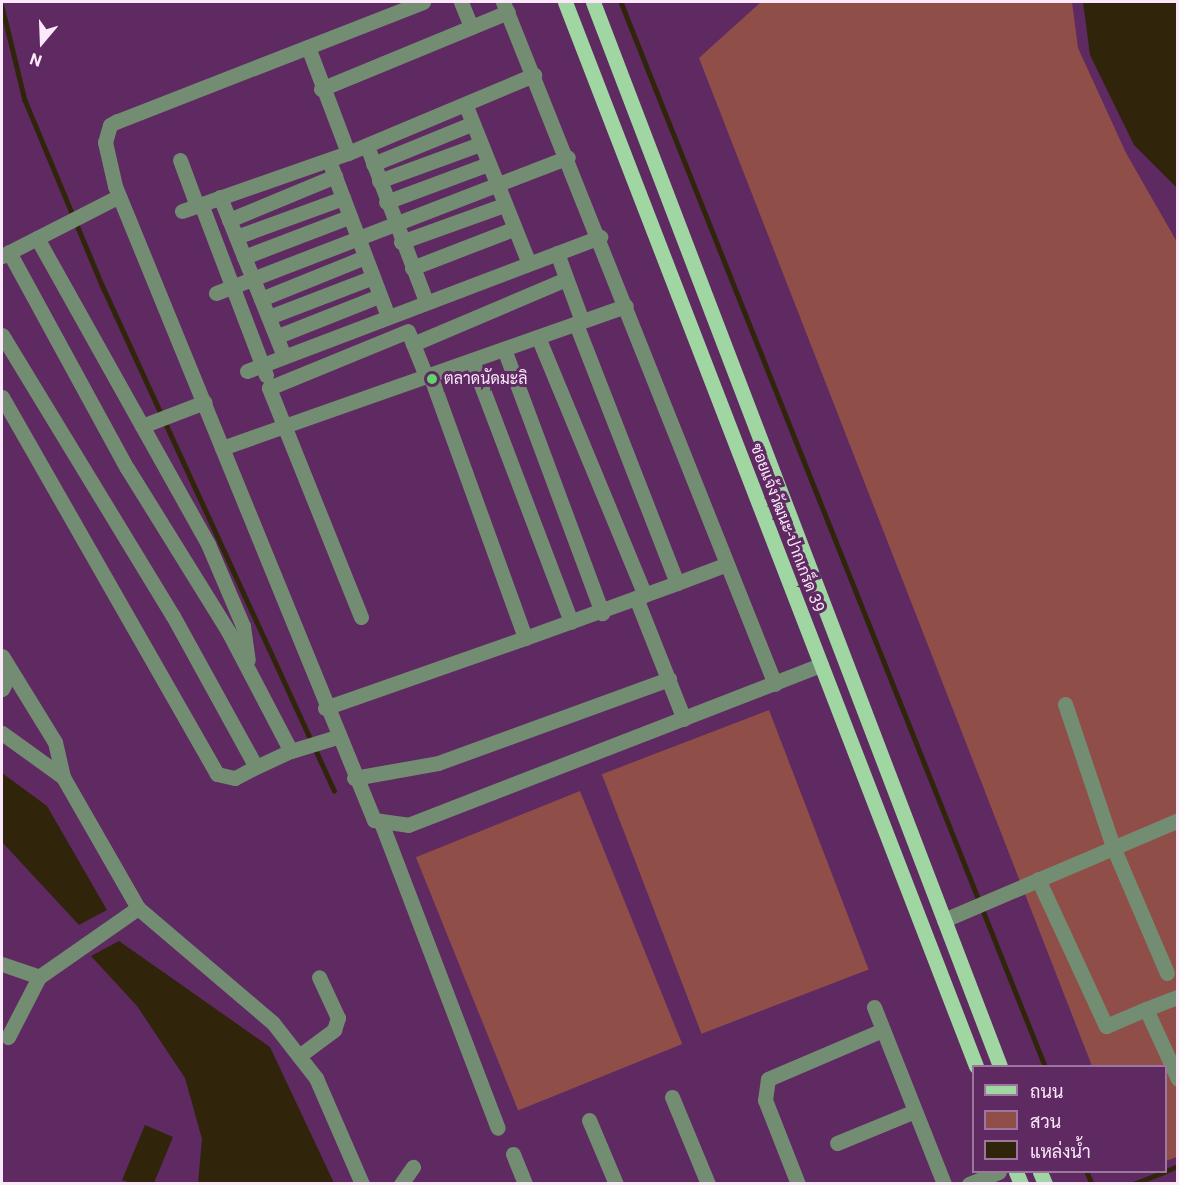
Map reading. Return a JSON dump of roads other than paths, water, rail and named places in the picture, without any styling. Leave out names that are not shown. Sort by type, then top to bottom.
[{"type":"main road","name":"ซอยแจ้งวัฒนะ-ปากเกร็ด 39","points":[[565,2],[976,1065]]},
{"type":"main road","name":"ซอยแจ้งวัฒนะ-ปากเกร็ด 39","points":[[593,2],[1000,1065]]},
{"type":"street","points":[[423,2],[110,126],[106,158],[119,196],[205,402],[337,738],[374,820],[382,825],[408,825],[775,684],[821,664]]},
{"type":"street","points":[[461,2],[471,27]]},
{"type":"street","points":[[321,89],[471,27],[506,7],[600,237],[775,684]]},
{"type":"street","points":[[308,47],[321,89],[348,153]]},
{"type":"street","points":[[182,211],[329,161],[466,106],[534,75]]},
{"type":"street","points":[[466,106],[471,124],[528,261]]},
{"type":"street","points":[[373,164],[471,124]]},
{"type":"street","points":[[379,182],[480,144]]},
{"type":"street","points":[[367,146],[394,224],[426,301]]},
{"type":"street","points":[[216,293],[568,157]]},
{"type":"street","points":[[180,160],[232,287],[255,369],[270,386],[361,617]]},
{"type":"street","points":[[329,161],[380,296],[411,337],[428,376],[525,638]]},
{"type":"street","points":[[386,202],[488,164]]},
{"type":"street","points":[[229,220],[334,176]]},
{"type":"street","points":[[119,196],[5,254],[127,468],[250,672],[302,747]]},
{"type":"street","points":[[220,197],[278,336],[284,356]]},
{"type":"street","points":[[236,237],[342,198]]},
{"type":"street","points":[[401,242],[504,205]]},
{"type":"street","points":[[244,257],[349,217]]},
{"type":"street","points":[[412,267],[513,229]]},
{"type":"street","points":[[255,369],[528,261],[600,237]]},
{"type":"street","points":[[37,238],[148,423],[212,554],[243,626],[250,672]]},
{"type":"street","points":[[557,253],[579,322],[677,583]]},
{"type":"street","points":[[261,299],[364,257]]},
{"type":"street","points":[[269,317],[373,277]]},
{"type":"street","points":[[270,386],[411,337],[566,279]]},
{"type":"street","points":[[278,336],[380,296]]},
{"type":"street","points":[[222,448],[626,306]]},
{"type":"street","points":[[2,335],[173,616],[256,767]]},
{"type":"street","points":[[538,337],[640,597],[684,719]]},
{"type":"street","points":[[504,349],[602,613]]},
{"type":"street","points":[[472,361],[571,622]]},
{"type":"street","points":[[2,397],[217,774],[235,778],[302,747],[337,738]]},
{"type":"street","points":[[148,423],[205,402]]},
{"type":"street","points":[[325,708],[602,613],[727,564]]},
{"type":"street","points":[[2,656],[55,742],[63,777],[138,908],[273,1023],[316,1078],[362,1184]]},
{"type":"street","points":[[2,689],[11,671]]},
{"type":"street","points":[[354,778],[438,763],[669,680]]},
{"type":"street","points":[[1065,704],[1113,847],[1167,973]]},
{"type":"street","points":[[2,733],[63,777]]},
{"type":"street","points":[[944,920],[1178,819]]},
{"type":"street","points":[[382,825],[498,1128]]},
{"type":"street","points":[[1038,879],[1106,1026],[1178,997]]},
{"type":"street","points":[[8,1037],[39,977],[138,908]]},
{"type":"street","points":[[2,964],[39,977]]},
{"type":"street","points":[[299,1056],[334,1030],[338,1018],[319,977]]},
{"type":"street","points":[[874,1007],[945,1184]]},
{"type":"street","points":[[1146,1009],[1178,1079]]},
{"type":"street","points":[[798,1184],[765,1100],[768,1079],[883,1030]]},
{"type":"street","points":[[672,1096],[708,1184]]},
{"type":"street","points":[[837,1143],[915,1111]]},
{"type":"street","points":[[589,1120],[616,1184]]},
{"type":"street","points":[[513,1154],[525,1184]]},
{"type":"street","points":[[401,1184],[413,1167]]},
{"type":"street","points":[[969,1184],[996,1173]]},
{"type":"water","points":[[1083,2],[1177,2],[1177,188],[1134,145],[1090,55]]},
{"type":"water","points":[[2,773],[47,806],[107,910],[79,925],[2,842]]},
{"type":"water","points":[[119,941],[270,1047],[334,1183],[198,1183],[202,1139],[185,1078],[137,1006],[91,956]]},
{"type":"water","points":[[145,1125],[173,1137],[154,1183],[131,1183],[122,1180]]},
{"type":"waterway","points":[[621,2],[1045,1065]]},
{"type":"waterway","points":[[2,6],[25,100],[103,287],[334,790]]},
{"type":"waterway","points":[[1167,1171],[1178,1166]]},
{"type":"waterway","points":[[1087,1173],[1092,1184]]},
{"type":"waterway","points":[[1133,1184],[1161,1173]]},
{"type":"place","name":"ตลาดนัดมะลิ","points":[[432,379]]}]
